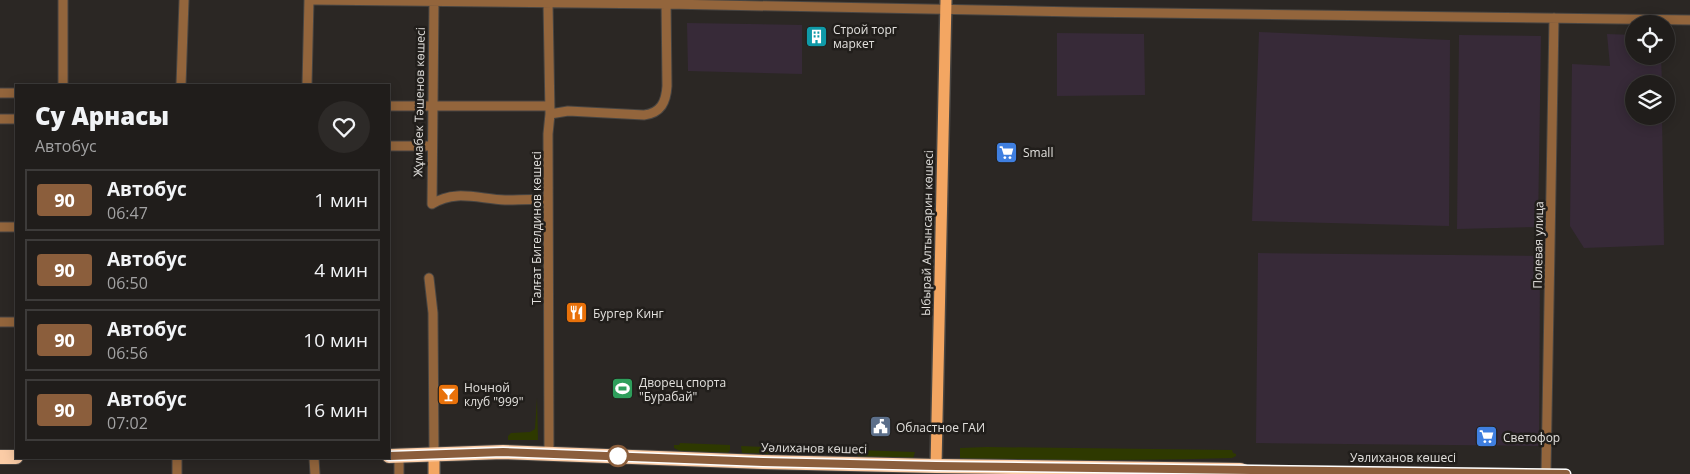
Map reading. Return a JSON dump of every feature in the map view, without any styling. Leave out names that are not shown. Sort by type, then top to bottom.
[{"type":"highway","name":"Уәлиханов көшесі","points":[[392,455],[434,459],[503,452],[936,470],[1246,472]]},
{"type":"highway","points":[[0,457],[15,457]]},
{"type":"main road","name":"Ыбырай Алтынсарин көшесі","points":[[936,470],[946,5]]},
{"type":"street","points":[[63,0],[63,84]]},
{"type":"street","points":[[181,84],[184,0]]},
{"type":"street","points":[[307,84],[309,0]]},
{"type":"street","points":[[315,0],[946,5],[1690,20]]},
{"type":"street","name":"Жұмабек Тәшенов көшесі","points":[[434,1],[432,204],[444,197],[457,195],[504,200],[548,200]]},
{"type":"street","points":[[390,106],[550,110],[644,115],[652,113],[664,104],[666,94],[666,2]]},
{"type":"street","name":"Талғат Бигелдинов көшесі","points":[[548,3],[550,110],[548,134],[550,453]]},
{"type":"street","name":"Полевая улица","points":[[1546,473],[1554,18]]},
{"type":"street","points":[[0,93],[15,93]]},
{"type":"street","points":[[0,119],[15,119]]},
{"type":"street","points":[[390,146],[432,146]]},
{"type":"street","points":[[0,227],[15,227]]},
{"type":"street","points":[[429,278],[434,313],[434,459]]},
{"type":"street","points":[[0,322],[15,322]]},
{"type":"street","points":[[392,455],[399,474]]},
{"type":"street","points":[[176,474],[177,459]]},
{"type":"street","points":[[314,459],[315,474]]},
{"type":"street","name":"Уәлиханов көшесі","points":[[1246,472],[1566,474]]},
{"type":"shaded area","points":[[687,23],[802,25],[802,74],[688,71]]},
{"type":"shaded area","points":[[1259,32],[1450,40],[1449,226],[1252,221]]},
{"type":"shaded area","points":[[1057,33],[1144,34],[1145,95],[1057,96]]},
{"type":"shaded area","points":[[1607,34],[1625,35],[1625,65],[1661,65],[1662,75],[1625,75],[1625,125],[1662,125],[1664,245],[1584,248],[1570,226],[1572,64],[1610,66]]},
{"type":"shaded area","points":[[1459,35],[1541,36],[1538,227],[1457,229]]},
{"type":"shaded area","points":[[1258,253],[1540,256],[1539,446],[1256,443]]},
{"type":"green space","points":[[537,398],[538,440],[508,440],[508,436],[511,433],[530,432],[535,429]]},
{"type":"green space","points":[[680,443],[730,445],[730,450],[728,453],[680,451],[674,448],[674,445],[679,445]]},
{"type":"green space","points":[[741,446],[784,448],[784,452],[781,454],[742,453]]},
{"type":"green space","points":[[960,448],[1232,450],[1236,456],[1232,458],[1209,459],[1004,461],[980,461],[960,458]]},
{"type":"green space","points":[[857,450],[915,452],[913,459],[859,457],[856,452]]},
{"type":"bus line","name":"90","points":[[390,456],[503,452],[763,462],[936,466],[1566,474]]},
{"type":"place","name":"Строй торг маркет","points":[[817,36]]},
{"type":"place","name":"Small","points":[[1007,152]]},
{"type":"place","name":"Бургер Кинг","points":[[577,313]]},
{"type":"place","name":"Дворец спорта \"Бурабай\"","points":[[623,389]]},
{"type":"place","name":"Ночной клуб \"999\"","points":[[448,394]]},
{"type":"place","name":"Областное ГАИ","points":[[880,427]]},
{"type":"place","name":"Светофор","points":[[1487,437]]}]
